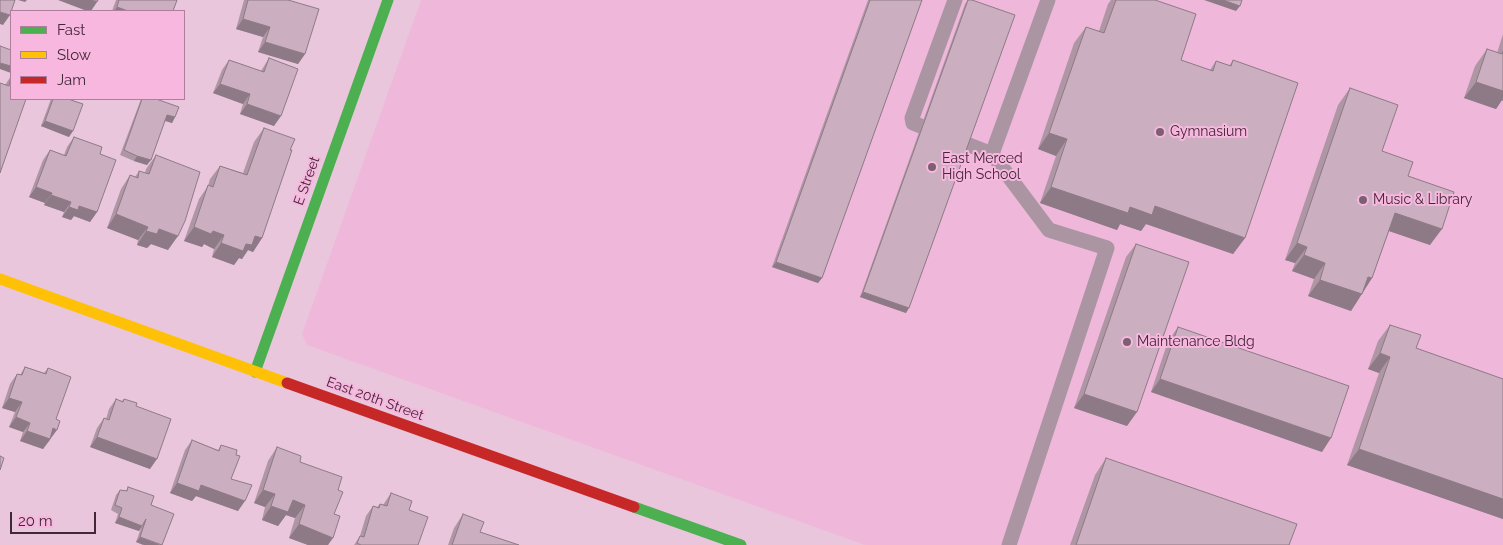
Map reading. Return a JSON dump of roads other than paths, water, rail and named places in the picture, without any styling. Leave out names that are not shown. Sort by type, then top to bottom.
[{"type":"street","name":"E Street","points":[[255,372],[387,0]]},
{"type":"street","name":"East 20th Street","points":[[0,279],[741,545]]},
{"type":"lane","points":[[955,0],[912,121],[913,123],[992,154],[1049,230],[1107,248],[1009,545]]},
{"type":"lane","points":[[992,154],[1048,0]]},
{"type":"place","name":"Gymnasium","points":[[1160,132]]},
{"type":"place","name":"East Merced High School","points":[[932,167]]},
{"type":"place","name":"Music & Library","points":[[1363,200]]},
{"type":"place","name":"Maintenance Bldg","points":[[1127,342]]}]
